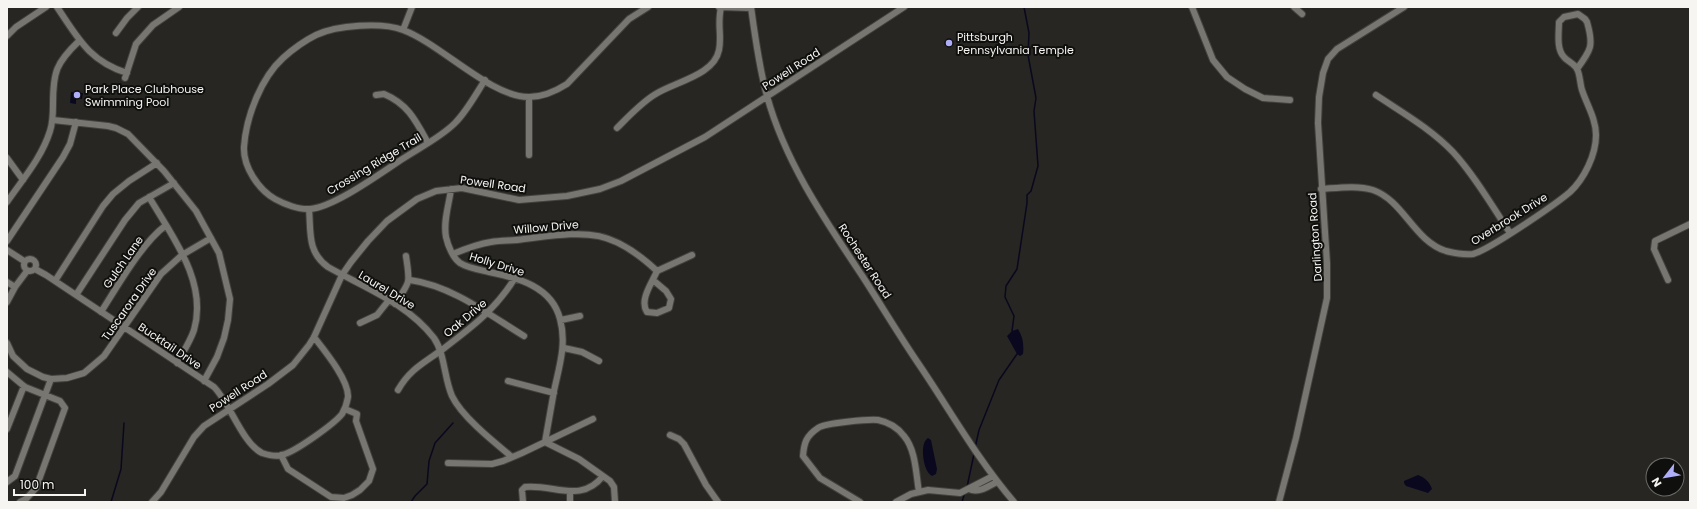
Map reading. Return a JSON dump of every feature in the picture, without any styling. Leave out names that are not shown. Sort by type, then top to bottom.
[{"type":"street","points":[[7,36],[16,27],[46,7]]},
{"type":"street","points":[[57,7],[79,41],[105,65],[126,75],[136,44],[144,33],[179,7]]},
{"type":"street","points":[[116,33],[127,18],[138,7]]},
{"type":"street","points":[[403,30],[412,7]]},
{"type":"street","name":"Crossing Ridge Trail","points":[[485,80],[456,122],[428,143],[354,190],[323,206],[309,209],[284,204],[262,189],[250,170],[244,148],[249,121],[259,90],[278,63],[295,48],[318,34],[348,27],[375,26],[403,30],[442,52],[506,92],[529,97],[558,90],[567,84],[629,19],[648,7]]},
{"type":"street","name":"Powell Road","points":[[152,502],[161,492],[194,437],[204,426],[282,375],[309,346],[342,276],[368,241],[404,207],[428,193],[451,189],[462,188],[475,190],[519,200],[566,196],[600,189],[621,181],[676,154],[705,137],[904,7]]},
{"type":"street","points":[[1294,7],[1302,14]]},
{"type":"street","name":"Darlington Road","points":[[1279,502],[1296,438],[1327,298],[1327,263],[1321,189],[1318,123],[1320,89],[1325,66],[1332,54],[1343,44],[1404,7]]},
{"type":"street","points":[[617,128],[638,106],[652,96],[670,86],[701,73],[712,66],[719,50],[718,21],[720,8],[751,8]]},
{"type":"street","name":"Rochester Road","points":[[751,8],[767,97],[777,127],[792,161],[811,196],[913,356],[995,479],[1014,502]]},
{"type":"street","points":[[1194,8],[1213,60],[1227,77],[1245,89],[1263,98],[1290,100]]},
{"type":"street","points":[[1578,14],[1587,22],[1592,44],[1591,48],[1577,69],[1561,53],[1558,38],[1559,22],[1564,17],[1578,14]]},
{"type":"street","points":[[7,202],[46,144],[53,120],[54,78],[57,67],[64,56],[79,41]]},
{"type":"street","name":"Overbrook Drive","points":[[1321,189],[1359,188],[1372,190],[1382,195],[1401,212],[1433,245],[1447,251],[1472,254],[1479,252],[1510,233],[1570,191],[1589,163],[1594,150],[1596,135],[1595,125],[1594,119],[1583,94],[1577,69]]},
{"type":"street","points":[[376,95],[384,94],[401,103],[408,110],[428,143]]},
{"type":"street","points":[[1376,95],[1424,126],[1453,152],[1466,168],[1510,233]]},
{"type":"street","points":[[529,97],[529,155]]},
{"type":"street","points":[[53,120],[116,128],[138,142],[196,211],[219,252],[230,299],[228,320],[224,338],[217,357],[204,381]]},
{"type":"street","points":[[7,240],[63,157],[70,144],[76,122]]},
{"type":"street","points":[[7,158],[22,180]]},
{"type":"street","points":[[55,281],[103,206],[113,194],[129,180],[157,163]]},
{"type":"street","points":[[76,295],[125,220],[139,203],[174,183]]},
{"type":"street","points":[[451,189],[445,227],[448,245],[453,254]]},
{"type":"street","points":[[149,197],[182,255],[194,282],[196,314],[194,330],[177,363]]},
{"type":"street","name":"Laurel Drive","points":[[309,209],[312,248],[322,263],[342,276],[406,310],[428,332],[438,344],[448,384],[458,405],[481,430],[512,457]]},
{"type":"street","points":[[1668,280],[1654,249],[1655,241],[1690,224]]},
{"type":"street","name":"Gulch Lane","points":[[101,312],[144,247],[156,233],[165,226]]},
{"type":"street","name":"Willow Drive","points":[[453,254],[469,247],[492,242],[572,233],[601,236],[616,241],[632,250],[656,271]]},
{"type":"street","name":"Tuscarora Drive","points":[[51,379],[68,378],[84,373],[104,356],[123,326],[160,274],[182,255],[211,238]]},
{"type":"street","points":[[7,250],[24,262]]},
{"type":"street","name":"Holly Drive","points":[[453,254],[459,262],[465,265],[515,278],[540,289],[550,299],[561,320],[564,348],[545,442]]},
{"type":"street","points":[[653,280],[666,291],[671,299],[669,308],[657,313],[647,312],[644,308],[645,298],[656,271],[692,255]]},
{"type":"street","points":[[395,304],[410,280],[406,256]]},
{"type":"street","points":[[7,302],[11,285],[27,271],[35,269],[36,263],[33,260],[27,259],[24,262]]},
{"type":"street","points":[[24,262],[24,268],[27,271]]},
{"type":"street","name":"Bucktail Drive","points":[[35,269],[204,381],[218,392],[254,447],[265,454],[281,456]]},
{"type":"street","name":"Oak Drive","points":[[398,390],[405,378],[416,367],[440,351],[488,314],[501,299],[515,278]]},
{"type":"street","points":[[410,280],[436,285],[456,294],[524,336]]},
{"type":"street","points":[[360,323],[377,315],[388,300]]},
{"type":"street","points":[[561,320],[580,316]]},
{"type":"street","points":[[314,337],[345,383],[348,396],[345,409],[337,419],[293,452],[281,456],[288,469],[331,497],[344,498],[360,490],[369,481],[373,469],[356,421],[357,414],[345,409]]},
{"type":"street","points":[[7,343],[13,356],[27,369],[51,379],[15,476],[7,482]]},
{"type":"street","points":[[309,346],[324,350]]},
{"type":"street","points":[[564,348],[582,352],[599,361]]},
{"type":"street","points":[[7,372],[24,386],[60,401],[65,408],[36,488],[26,499],[20,502]]},
{"type":"street","points":[[508,381],[554,393]]},
{"type":"street","points":[[7,429],[24,386]]},
{"type":"street","points":[[448,463],[492,464],[512,457],[593,419]]},
{"type":"street","points":[[860,502],[820,478],[803,456],[804,444],[810,434],[820,427],[832,424],[877,420],[892,425],[904,436],[910,447],[919,492]]},
{"type":"street","points":[[670,435],[679,439],[684,444],[706,485],[718,502]]},
{"type":"street","points":[[545,442],[579,459],[610,481],[614,487],[615,502]]},
{"type":"street","points":[[523,502],[522,490],[525,487],[570,492],[580,491],[599,482],[603,476]]},
{"type":"street","points":[[896,502],[911,494],[928,490],[960,493],[995,479]]},
{"type":"street","points":[[570,492],[570,502]]},
{"type":"water","name":"Park Place Clubhouse Swimming Pool","points":[[71,92],[83,93],[82,99],[76,98],[76,104],[70,103]]},
{"type":"water","points":[[1018,329],[1023,344],[1023,354],[1020,356],[1017,354],[1007,336],[1012,331]]},
{"type":"water","points":[[928,438],[931,440],[937,469],[936,474],[932,476],[926,469],[923,457],[925,441]]},
{"type":"water","points":[[1418,475],[1425,478],[1430,484],[1432,489],[1428,493],[1406,486],[1404,483],[1404,481]]},
{"type":"waterway","points":[[1012,331],[1014,316],[1005,297],[1006,286],[1017,269],[1027,195],[1031,191],[1038,166],[1034,111],[1036,98],[1028,55],[1029,33],[1024,7]]},
{"type":"waterway","points":[[975,448],[979,430],[999,380],[1017,354]]},
{"type":"waterway","points":[[111,502],[121,469],[124,423]]},
{"type":"waterway","points":[[411,502],[427,484],[429,461],[435,443],[453,423]]},
{"type":"waterway","points":[[967,487],[974,454]]},
{"type":"waterway","points":[[962,502],[965,492]]},
{"type":"place","name":"Pittsburgh Pennsylvania Temple","points":[[949,43]]},
{"type":"place","name":"Park Place Clubhouse Swimming Pool","points":[[77,95]]}]
